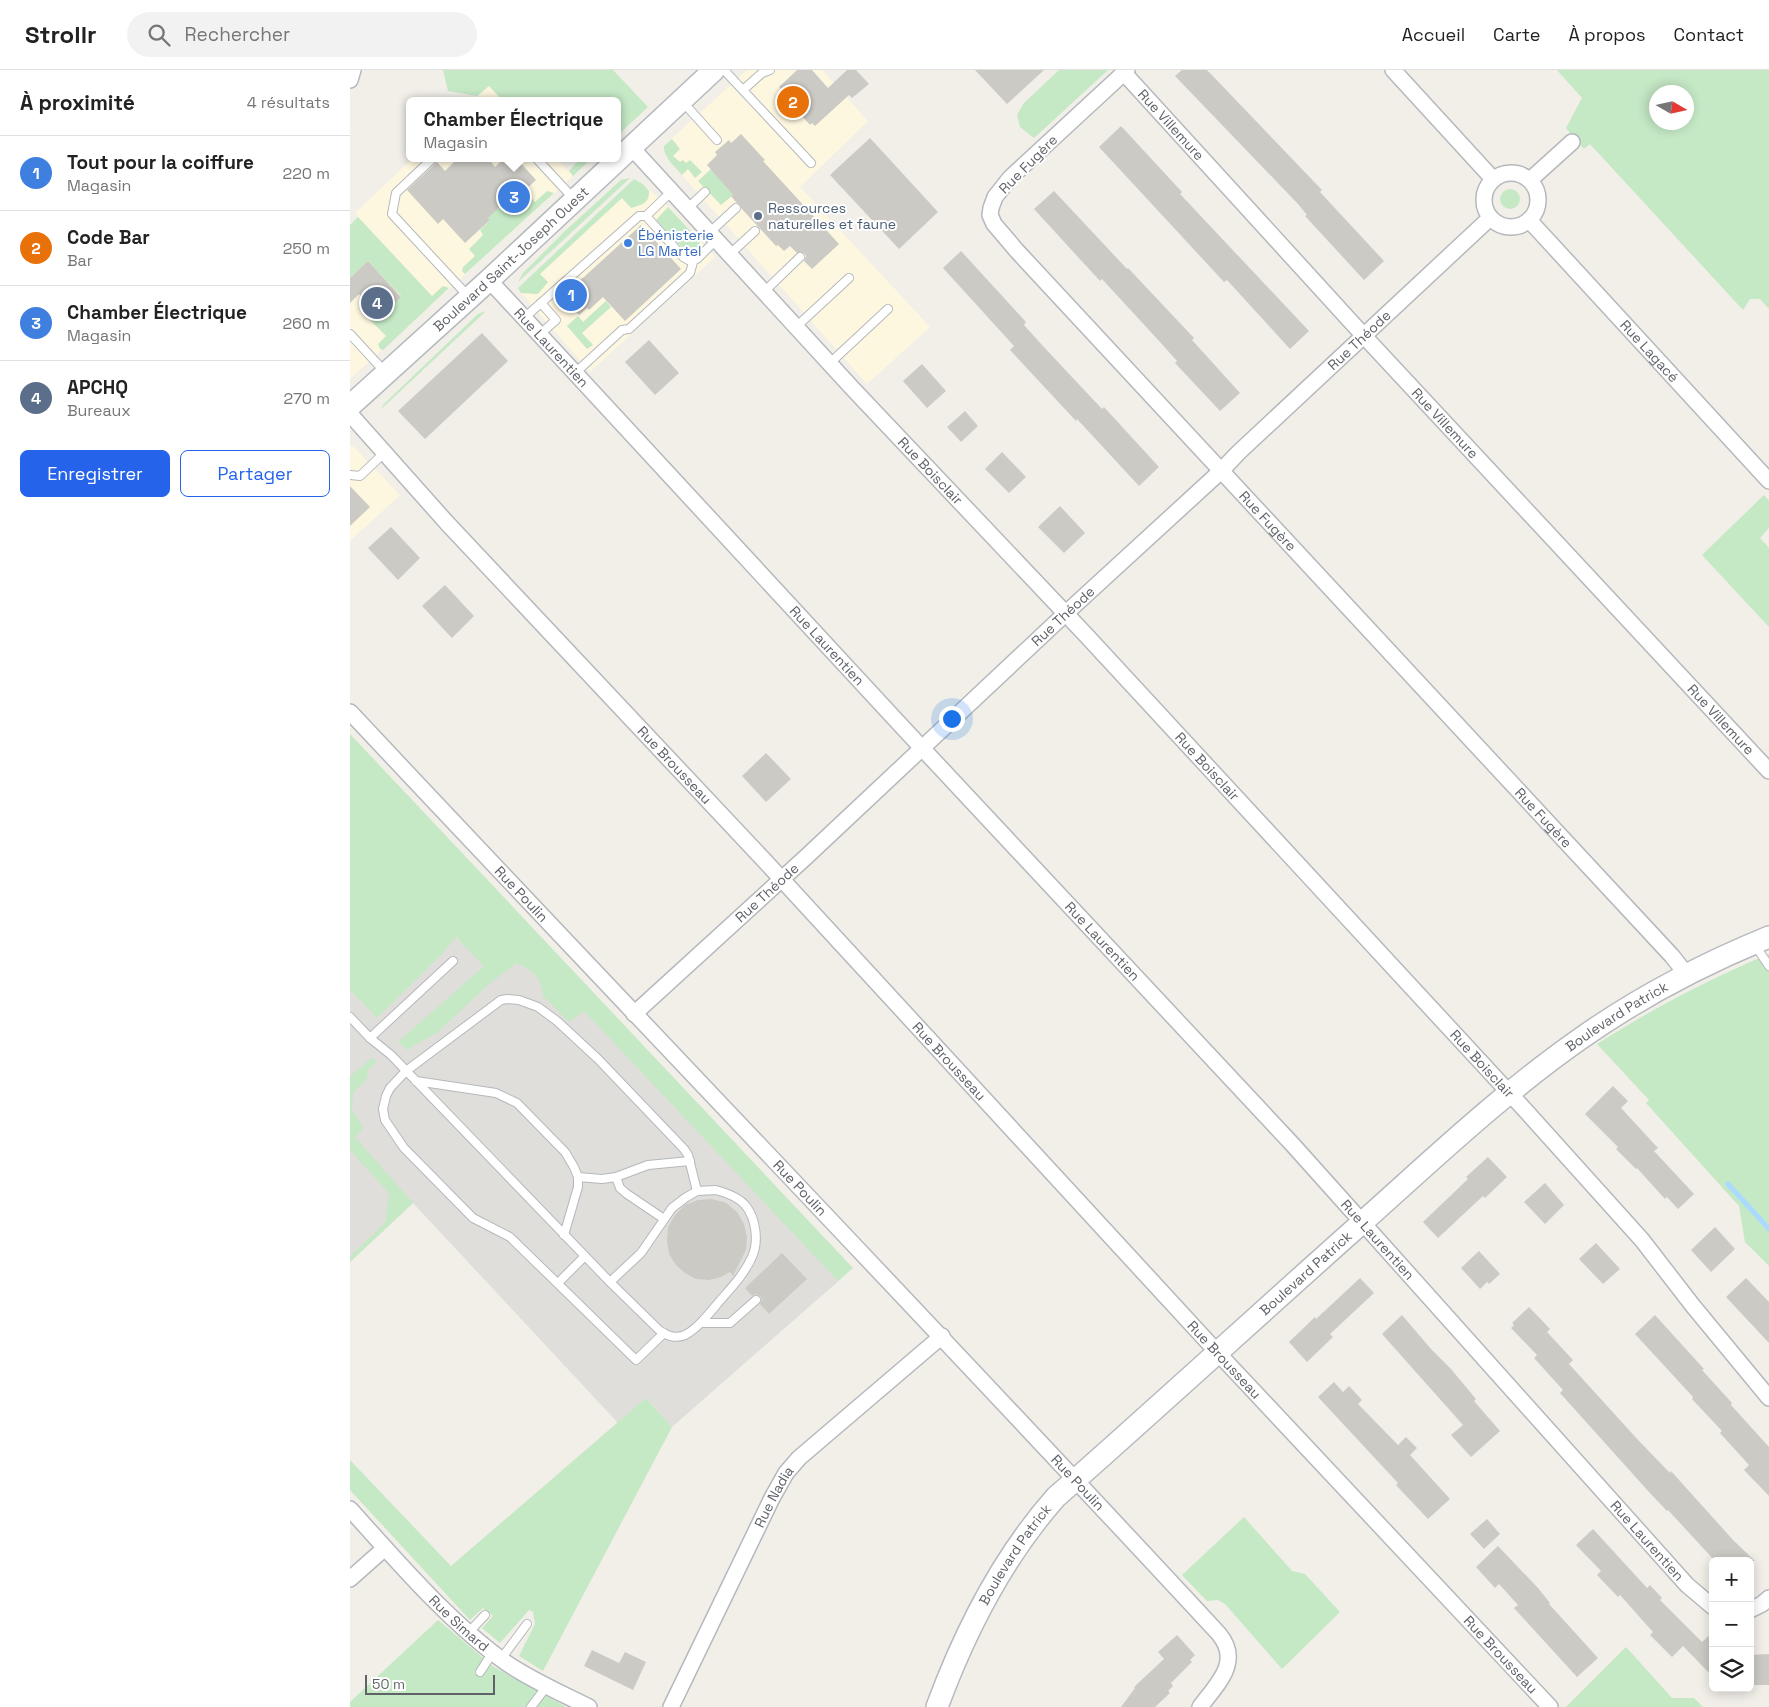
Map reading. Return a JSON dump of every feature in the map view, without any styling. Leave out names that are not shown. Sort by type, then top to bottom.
[{"type":"street","points":[[350,80],[353,70]]},
{"type":"street","name":"Boulevard Saint-Joseph Ouest","points":[[621,156],[714,70]]},
{"type":"street","points":[[1393,70],[1493,179]]},
{"type":"street","name":"Rue Villemure","points":[[1126,72],[1364,336],[1769,771]]},
{"type":"street","name":"Rue Fugère","points":[[1126,72],[1010,178],[992,203],[990,215],[994,224],[1672,956],[1686,975]]},
{"type":"street","points":[[1530,180],[1572,142]]},
{"type":"street","name":"Rue Boisclair","points":[[631,147],[670,192],[1509,1093],[1642,1240],[1693,1306],[1769,1398]]},
{"type":"street","name":"Boulevard Saint-Joseph Ouest","points":[[350,406],[489,280],[615,162]]},
{"type":"street","points":[[1514,172],[1530,180],[1538,196],[1538,205],[1535,213],[1529,220],[1522,225],[1505,227],[1497,224],[1490,218],[1485,210],[1483,201],[1484,191],[1488,183],[1504,173],[1514,172]]},
{"type":"street","name":"Rue Théode","points":[[634,1014],[1221,471],[1490,218]]},
{"type":"street","name":"Rue Lagacé","points":[[1529,220],[1769,481]]},
{"type":"street","name":"Rue Laurentien","points":[[489,280],[1363,1222],[1687,1585],[1709,1604]]},
{"type":"street","name":"Rue Brousseau","points":[[350,414],[447,523],[781,880],[1217,1352],[1550,1707]]},
{"type":"street","name":"Rue Poulin","points":[[350,712],[634,1014],[942,1336],[1224,1640],[1229,1654],[1228,1665],[1224,1674],[1200,1707]]},
{"type":"street","name":"Boulevard Patrick","points":[[937,1707],[964,1640],[983,1602],[1031,1526],[1056,1497],[1509,1093],[1614,1016],[1686,975],[1761,940]]},
{"type":"street","name":"Rue Nadia","points":[[671,1707],[772,1498],[786,1473],[821,1438],[942,1336]]},
{"type":"street","name":"Rue Simard","points":[[350,1509],[385,1548],[469,1632],[497,1656],[547,1686],[589,1707]]},
{"type":"street","points":[[350,1579],[385,1548]]},
{"type":"street","points":[[1754,1608],[1769,1598]]},
{"type":"lane","points":[[724,70],[811,163]]},
{"type":"lane","points":[[743,90],[762,73],[770,70]]},
{"type":"lane","points":[[681,101],[718,140]]},
{"type":"lane","points":[[429,162],[396,193],[392,214],[469,298]]},
{"type":"lane","points":[[540,162],[574,200]]},
{"type":"lane","points":[[524,318],[639,216],[646,216],[670,192]]},
{"type":"lane","points":[[687,209],[705,192]]},
{"type":"lane","points":[[575,373],[622,330],[629,329],[690,273],[693,262],[736,208]]},
{"type":"lane","points":[[646,216],[683,258],[693,262]]},
{"type":"lane","points":[[729,255],[755,231]]},
{"type":"lane","points":[[764,292],[800,256]]},
{"type":"lane","points":[[796,327],[849,278]]},
{"type":"lane","points":[[539,335],[556,320],[541,303]]},
{"type":"lane","points":[[830,363],[888,309]]},
{"type":"lane","points":[[350,334],[386,373]]},
{"type":"lane","points":[[350,475],[360,476],[384,453]]},
{"type":"lane","points":[[1761,940],[1769,966]]},
{"type":"lane","points":[[370,1038],[453,961]]},
{"type":"lane","points":[[664,1333],[636,1360],[510,1237],[473,1218],[404,1148],[390,1131],[385,1120],[383,1109],[386,1096],[390,1088],[406,1071],[501,1000],[519,1000],[538,1007],[570,1032],[684,1149],[690,1162],[697,1191]]},
{"type":"lane","points":[[350,1017],[416,1081],[610,1282],[669,1336],[676,1337],[685,1334],[701,1323],[737,1281],[756,1247],[753,1220],[746,1206],[730,1194],[716,1190],[697,1191],[672,1208],[652,1240],[610,1282]]},
{"type":"lane","points":[[416,1081],[496,1093],[517,1103],[565,1152],[578,1177],[578,1187],[564,1235]]},
{"type":"lane","points":[[578,1177],[602,1179],[616,1177],[648,1165],[690,1162]]},
{"type":"lane","points":[[616,1177],[620,1188],[664,1219]]},
{"type":"lane","points":[[558,1283],[585,1256]]},
{"type":"lane","points":[[701,1323],[730,1323],[756,1300]]},
{"type":"lane","points":[[469,1632],[485,1615]]},
{"type":"lane","points":[[480,1672],[527,1624]]},
{"type":"lane","points":[[531,1707],[547,1686]]},
{"type":"shaded area","points":[[747,70],[822,70],[868,121],[800,187],[930,327],[867,384],[666,157],[664,146]]},
{"type":"shaded area","points":[[489,85],[500,97],[477,97]]},
{"type":"shaded area","points":[[409,162],[561,162],[573,176],[350,379],[350,225],[358,217],[355,213]]},
{"type":"shaded area","points":[[634,179],[643,184],[671,209],[715,257],[590,372],[518,288]]},
{"type":"shaded area","points":[[350,446],[354,447],[400,495],[350,541]]},
{"type":"shaded area","points":[[350,830],[484,965],[519,934],[842,1278],[672,1427],[646,1398],[618,1423],[413,1203],[350,1262]]},
{"type":"green space","points":[[443,70],[613,70],[648,107],[621,132],[621,97],[499,97],[489,86],[477,96],[448,91]]},
{"type":"green space","points":[[1059,70],[1108,70],[1034,138],[1020,127],[1017,115],[1024,103]]},
{"type":"green space","points":[[1557,70],[1769,70],[1769,309],[1760,299],[1750,299],[1743,310],[1590,144],[1584,149],[1566,128],[1582,98]]},
{"type":"green space","points":[[672,139],[680,149],[673,156],[680,162],[683,160],[686,163],[690,160],[702,172],[695,178],[688,169],[682,175],[667,158],[664,146]]},
{"type":"green space","points":[[577,162],[588,162],[573,176],[569,171]]},
{"type":"green space","points":[[711,169],[733,195],[721,205],[698,181]]},
{"type":"green space","points":[[630,178],[518,282],[523,273],[564,232],[621,180]]},
{"type":"green space","points":[[634,179],[643,184],[649,191],[646,201],[631,208],[622,198],[540,274],[548,282],[538,294],[521,293],[518,288]]},
{"type":"green space","points":[[1510,189],[1517,192],[1520,199],[1517,206],[1510,209],[1503,206],[1500,199],[1503,192]]},
{"type":"green space","points":[[547,191],[554,193],[465,274],[462,271],[463,267],[475,256],[469,249],[483,235],[480,230],[490,220],[469,196],[498,209],[508,199],[514,206],[527,194],[535,202]]},
{"type":"green space","points":[[668,207],[700,241],[699,245],[690,254],[656,220]]},
{"type":"green space","points":[[358,217],[432,296],[443,286],[449,288],[383,350],[380,349],[378,344],[386,336],[368,318],[379,307],[384,313],[401,296],[368,261],[350,278],[350,225]]},
{"type":"green space","points":[[606,301],[611,307],[582,333],[593,345],[587,349],[567,326],[578,316],[583,322]]},
{"type":"green space","points":[[486,311],[380,410],[478,314]]},
{"type":"green space","points":[[1764,495],[1769,501],[1769,528],[1760,538],[1769,548],[1769,627],[1702,555]]},
{"type":"green space","points":[[350,734],[853,1268],[838,1281],[584,1011],[569,1022],[543,996],[541,985],[535,975],[521,965],[516,963],[488,985],[438,1032],[407,1050],[398,1042],[484,966],[456,937],[444,952],[377,1018],[350,990]]},
{"type":"green space","points":[[1769,954],[1769,1266],[1745,1242],[1739,1206],[1646,1103],[1649,1100],[1597,1044],[1681,995]]},
{"type":"green space","points":[[372,1058],[377,1061],[368,1070],[367,1079],[353,1093],[352,1109],[363,1128],[355,1137],[413,1203],[350,1262],[350,1256],[385,1223],[389,1193],[350,1150],[350,1076]]},
{"type":"green space","points":[[646,1398],[672,1427],[543,1671],[519,1656],[535,1624],[533,1612],[529,1610],[500,1643],[482,1628],[493,1616],[483,1608],[470,1620],[350,1490],[350,1460],[451,1566]]},
{"type":"green space","points":[[1244,1517],[1292,1571],[1305,1574],[1340,1612],[1282,1669],[1225,1604],[1218,1600],[1207,1601],[1182,1575]]},
{"type":"green space","points":[[438,1620],[494,1667],[566,1707],[350,1707],[350,1702]]},
{"type":"green space","points":[[1626,1647],[1672,1698],[1694,1698],[1703,1707],[1566,1707]]},
{"type":"building","points":[[797,70],[812,70],[828,88],[847,70],[856,70],[869,84],[852,98],[849,95],[815,126],[812,123],[810,125],[783,95],[785,93],[779,87]]},
{"type":"building","points":[[975,70],[1044,70],[1007,104]]},
{"type":"building","points":[[1182,70],[1207,70],[1322,190],[1320,192],[1384,261],[1364,280],[1305,216],[1307,215],[1298,204],[1175,76]]},
{"type":"building","points":[[1121,126],[1182,192],[1180,194],[1309,331],[1290,349],[1227,280],[1224,282],[1099,147]]},
{"type":"building","points":[[741,134],[765,160],[763,161],[839,244],[812,269],[804,261],[806,256],[804,253],[797,253],[790,246],[784,251],[778,245],[776,246],[741,208],[731,196],[733,195],[707,165],[717,155],[715,152],[729,140],[731,143]]},
{"type":"building","points":[[870,138],[938,212],[899,249],[830,175]]},
{"type":"building","points":[[437,162],[445,171],[454,162],[491,162],[495,167],[500,162],[520,162],[536,180],[511,203],[508,199],[488,218],[490,220],[465,243],[443,219],[438,224],[407,190]]},
{"type":"building","points":[[1054,191],[1194,338],[1192,340],[1240,393],[1220,411],[1175,363],[1177,361],[1102,279],[1100,281],[1034,209]]},
{"type":"building","points":[[641,225],[681,269],[625,321],[603,297],[589,310],[587,308],[579,315],[562,297]]},
{"type":"building","points":[[961,251],[1026,322],[1024,325],[1042,345],[1102,409],[1104,407],[1159,467],[1139,486],[1010,350],[1014,346],[943,268]]},
{"type":"building","points":[[368,261],[401,297],[384,313],[379,307],[375,311],[359,294],[350,303],[350,278]]},
{"type":"building","points":[[482,333],[508,361],[425,439],[398,411]]},
{"type":"building","points":[[649,340],[679,373],[655,395],[625,362]]},
{"type":"building","points":[[922,364],[946,391],[927,408],[903,381]]},
{"type":"building","points":[[965,411],[978,426],[961,442],[947,427]]},
{"type":"building","points":[[1002,452],[1026,477],[1009,493],[985,469]]},
{"type":"building","points":[[350,486],[370,507],[350,526]]},
{"type":"building","points":[[1060,506],[1085,533],[1064,553],[1038,527]]},
{"type":"building","points":[[391,527],[420,558],[398,580],[368,548]]},
{"type":"building","points":[[445,585],[474,616],[452,638],[422,606]]},
{"type":"building","points":[[766,753],[791,779],[766,802],[742,776]]},
{"type":"building","points":[[1613,1086],[1628,1101],[1621,1108],[1658,1148],[1654,1151],[1694,1194],[1678,1209],[1667,1197],[1665,1199],[1637,1168],[1616,1149],[1618,1147],[1585,1114]]},
{"type":"building","points":[[1488,1157],[1507,1177],[1485,1198],[1483,1196],[1438,1238],[1423,1222]]},
{"type":"building","points":[[1545,1183],[1564,1205],[1545,1224],[1524,1202]]},
{"type":"building","points":[[712,1199],[726,1203],[737,1212],[744,1224],[747,1237],[746,1250],[733,1276],[730,1272],[709,1280],[696,1279],[676,1265],[669,1254],[667,1241],[668,1227],[675,1215],[685,1205],[698,1200]]},
{"type":"building","points":[[1715,1227],[1735,1249],[1711,1272],[1691,1250]]},
{"type":"building","points":[[1596,1243],[1620,1269],[1603,1284],[1579,1259]]},
{"type":"building","points":[[1479,1251],[1500,1274],[1480,1289],[1461,1268]]},
{"type":"building","points":[[782,1253],[807,1279],[769,1314],[760,1304],[762,1299],[760,1296],[755,1294],[752,1296],[745,1288]]},
{"type":"building","points":[[1360,1278],[1374,1293],[1330,1334],[1333,1337],[1307,1362],[1289,1342]]},
{"type":"building","points":[[1746,1278],[1769,1302],[1769,1343],[1726,1297]]},
{"type":"building","points":[[1529,1307],[1550,1329],[1547,1332],[1573,1360],[1569,1364],[1639,1441],[1670,1473],[1671,1471],[1751,1557],[1711,1557],[1649,1492],[1560,1393],[1563,1390],[1534,1358],[1537,1355],[1511,1328],[1514,1325],[1512,1323]]},
{"type":"building","points":[[1402,1315],[1451,1369],[1476,1399],[1474,1401],[1500,1431],[1471,1457],[1451,1435],[1463,1425],[1382,1334]]},
{"type":"building","points":[[1655,1315],[1704,1369],[1702,1370],[1732,1403],[1731,1405],[1769,1447],[1769,1496],[1744,1470],[1749,1465],[1720,1433],[1722,1431],[1635,1334]]},
{"type":"building","points":[[1334,1382],[1343,1392],[1349,1386],[1362,1400],[1358,1404],[1398,1445],[1406,1437],[1417,1448],[1410,1455],[1450,1499],[1428,1519],[1396,1485],[1398,1483],[1318,1397]]},
{"type":"building","points":[[1487,1519],[1500,1534],[1484,1549],[1470,1534]]},
{"type":"building","points":[[1593,1529],[1647,1588],[1650,1585],[1662,1598],[1660,1600],[1702,1642],[1709,1636],[1709,1673],[1683,1646],[1672,1657],[1650,1635],[1653,1632],[1620,1595],[1618,1597],[1597,1575],[1601,1571],[1576,1545]]},
{"type":"building","points":[[1498,1546],[1538,1588],[1549,1604],[1598,1658],[1577,1677],[1514,1608],[1518,1605],[1499,1584],[1495,1588],[1476,1567]]},
{"type":"building","points":[[1177,1635],[1195,1655],[1190,1660],[1192,1662],[1171,1683],[1173,1686],[1168,1691],[1170,1693],[1155,1707],[1121,1707],[1134,1687],[1164,1659],[1158,1652]]},
{"type":"building","points":[[592,1650],[619,1663],[625,1652],[646,1662],[633,1690],[584,1666]]},
{"type":"building","points":[[1769,1654],[1769,1685],[1754,1685],[1754,1655]]},
{"type":"waterway","points":[[1728,1184],[1769,1229]]},
{"type":"place","name":"Code Bar","points":[[793,102]]},
{"type":"place","name":"Chamber Électrique","points":[[514,197]]},
{"type":"place","name":"Ressources naturelles et faune","points":[[758,216]]},
{"type":"place","name":"Ébénisterie LG Martel","points":[[628,243]]},
{"type":"place","name":"Tout pour la coiffure","points":[[571,295]]},
{"type":"place","name":"APCHQ","points":[[377,303]]}]
